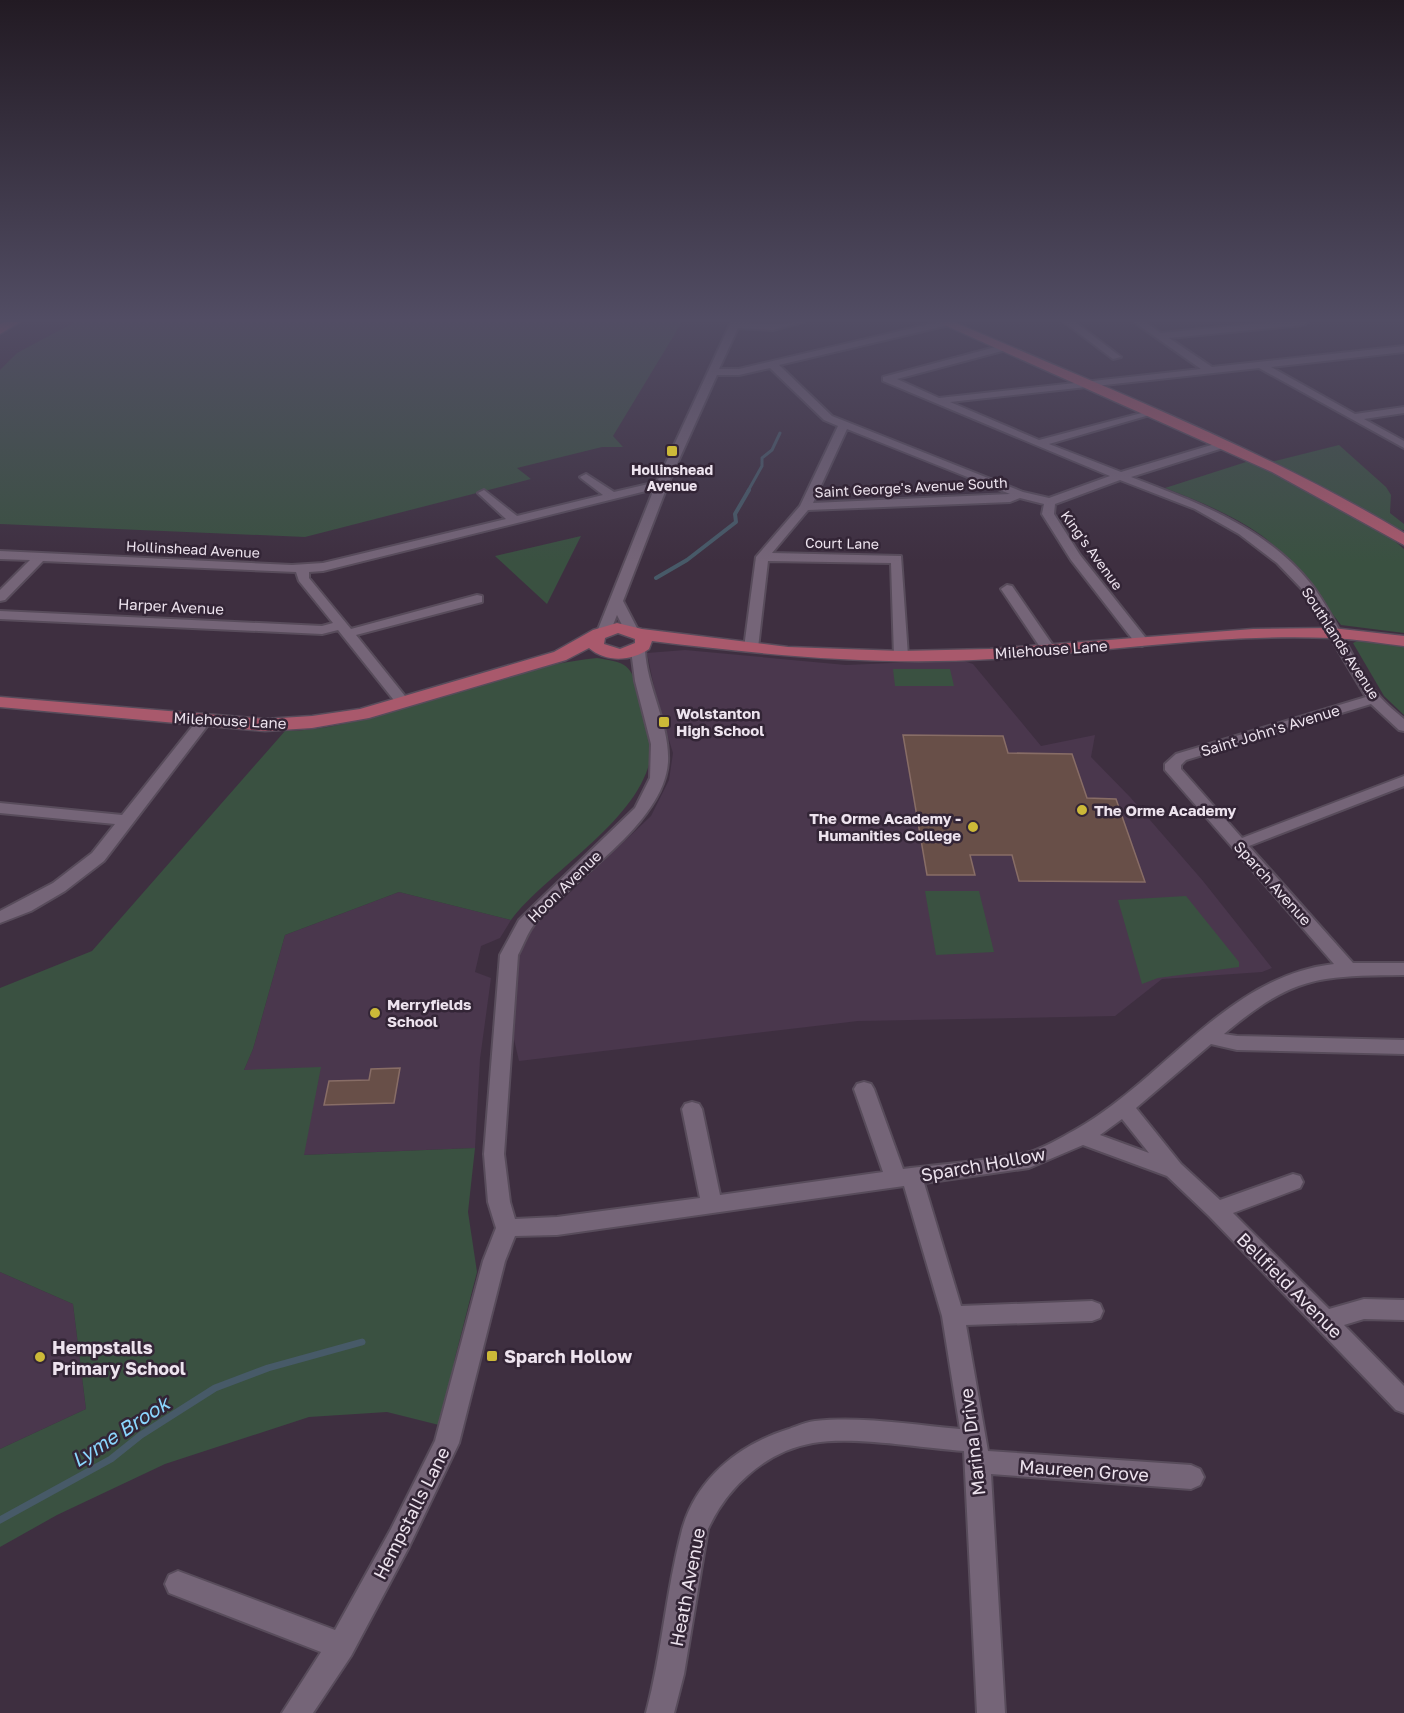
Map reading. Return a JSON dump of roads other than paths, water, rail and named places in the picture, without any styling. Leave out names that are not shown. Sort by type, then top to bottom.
[{"type":"main road","points":[[1126,402],[1313,486],[1404,540]]},
{"type":"main road","name":"Milehouse Lane","points":[[0,702],[264,725],[312,722],[362,714],[560,656],[622,642],[697,643],[834,655],[901,656],[1049,650],[1232,635],[1332,633],[1404,641]]},
{"type":"street","points":[[622,642],[617,602],[662,484],[700,402]]},
{"type":"street","points":[[811,402],[828,418],[844,425],[1019,494],[1050,502]]},
{"type":"street","name":"Southlands Avenue","points":[[938,402],[1118,477],[1199,507],[1243,531],[1281,560],[1306,586],[1332,633],[1374,699],[1404,727]]},
{"type":"street","points":[[1326,402],[1404,445]]},
{"type":"street","points":[[1353,417],[1404,410]]},
{"type":"street","points":[[1038,444],[1149,412]]},
{"type":"street","points":[[751,648],[762,557],[805,507],[844,425]]},
{"type":"street","name":"King's Avenue","points":[[1142,642],[1075,557],[1048,513],[1050,502],[1118,477],[1222,445]]},
{"type":"street","points":[[586,477],[612,496]]},
{"type":"street","name":"Hollinshead Avenue","points":[[0,555],[302,569],[323,567],[662,484]]},
{"type":"street","points":[[484,493],[514,520]]},
{"type":"street","name":"Saint George's Avenue South","points":[[805,507],[1010,499],[1019,494]]},
{"type":"street","points":[[0,597],[40,556]]},
{"type":"street","name":"Court Lane","points":[[762,557],[897,559],[901,656]]},
{"type":"street","points":[[302,569],[303,578],[402,701]]},
{"type":"street","points":[[1007,589],[1049,650]]},
{"type":"street","name":"Harper Avenue","points":[[0,615],[343,630],[477,599]]},
{"type":"street","name":"Hoon Avenue","points":[[507,1228],[499,1202],[494,1154],[504,994],[510,955],[525,924],[641,811],[651,795],[660,771],[659,746],[637,670],[622,642],[617,602]]},
{"type":"street","name":"Saint John's Avenue","points":[[1173,770],[1176,760],[1181,757],[1374,699]]},
{"type":"street","points":[[0,917],[59,887],[98,857],[204,721]]},
{"type":"street","name":"Sparch Avenue","points":[[1173,770],[1349,970]]},
{"type":"street","points":[[1238,845],[1404,781]]},
{"type":"street","points":[[0,808],[126,820]]},
{"type":"street","name":"Sparch Hollow","points":[[507,1228],[557,1226],[712,1206],[1029,1160],[1062,1149],[1084,1137],[1125,1108],[1257,997],[1291,980],[1320,972],[1404,969]]},
{"type":"street","points":[[1208,1037],[1237,1043],[1404,1047]]},
{"type":"street","name":"Marina Drive","points":[[864,1089],[904,1178],[953,1316],[976,1451],[991,1713]]},
{"type":"street","name":"Bellfield Avenue","points":[[1125,1108],[1174,1170],[1217,1210],[1404,1402]]},
{"type":"street","points":[[692,1109],[712,1206]]},
{"type":"street","name":"Bellfield Avenue","points":[[1084,1137],[1174,1170]]},
{"type":"street","points":[[1217,1210],[1293,1182]]},
{"type":"street","name":"Hempstalls Lane","points":[[296,1713],[341,1646],[400,1538],[447,1443],[494,1261],[507,1228]]},
{"type":"street","points":[[1326,1320],[1364,1309],[1404,1310]]},
{"type":"street","points":[[953,1316],[1092,1311]]},
{"type":"street","name":"Heath Avenue","points":[[660,1713],[670,1674],[695,1530],[708,1500],[728,1475],[767,1447],[813,1432],[856,1431],[976,1451]]},
{"type":"street","name":"Maureen Grove","points":[[976,1451],[1191,1478]]},
{"type":"street","points":[[178,1584],[341,1646]]},
{"type":"waterway","name":"Lyme Brook","points":[[748,491],[762,466],[762,458],[772,450],[780,433]]},
{"type":"waterway","name":"Lyme Brook","points":[[656,578],[687,560],[736,522],[735,514],[749,490]]},
{"type":"waterway","name":"Lyme Brook","points":[[0,1520],[111,1459],[141,1435],[215,1388],[268,1368],[362,1342]]},
{"type":"place","name":"Hollinshead Avenue","points":[[672,451]]},
{"type":"place","name":"Wolstanton High School","points":[[664,722]]},
{"type":"place","name":"The Orme Academy","points":[[1082,810]]},
{"type":"place","name":"The Orme Academy - Humanities College","points":[[973,827]]},
{"type":"place","name":"Merryfields School","points":[[375,1013]]},
{"type":"place","name":"Sparch Hollow","points":[[492,1356]]},
{"type":"place","name":"Hempstalls Primary School","points":[[40,1357]]}]
